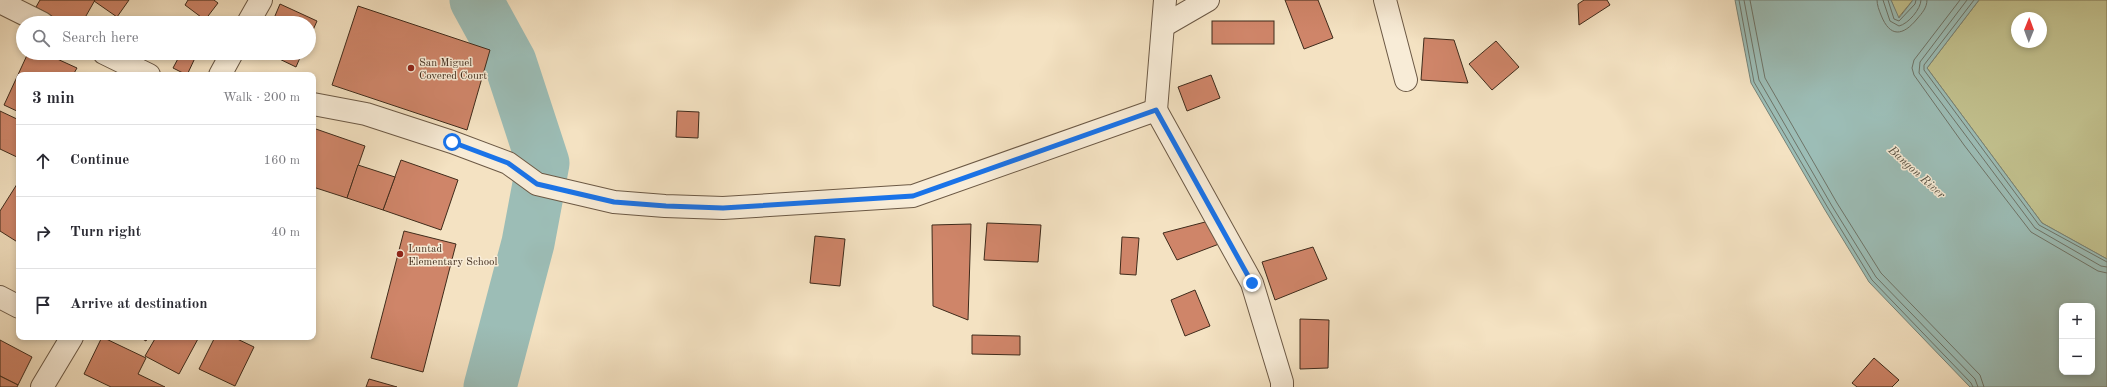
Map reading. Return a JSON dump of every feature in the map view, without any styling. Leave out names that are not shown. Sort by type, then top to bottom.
[{"type":"street","points":[[252,16],[261,0]]},
{"type":"street","points":[[1165,0],[1156,110],[1252,283],[1282,382],[1282,387]]},
{"type":"street","points":[[1163,26],[1208,0]]},
{"type":"street","points":[[1385,0],[1406,80]]},
{"type":"street","points":[[0,2],[28,16]]},
{"type":"street","points":[[118,60],[143,72]]},
{"type":"street","points":[[222,72],[228,60]]},
{"type":"street","points":[[316,105],[366,114],[452,142],[508,163],[537,184],[614,202],[723,208],[913,196],[1156,110]]},
{"type":"street","points":[[0,297],[16,305]]},
{"type":"street","points":[[42,387],[70,340]]},
{"type":"shaded area","points":[[1891,0],[1913,0],[1898,18]]},
{"type":"shaded area","points":[[1979,0],[2107,0],[2107,259],[2042,223],[1927,68]]},
{"type":"water","name":"Bangon River","points":[[1735,0],[1891,0],[1899,18],[1913,0],[1979,0],[1927,68],[2042,223],[2107,259],[2107,387],[1970,387],[1869,282],[1751,83]]},
{"type":"building","points":[[40,0],[95,0],[86,16],[52,16],[36,7]]},
{"type":"building","points":[[95,0],[129,0],[118,16],[94,1]]},
{"type":"building","points":[[188,0],[214,0],[218,3],[208,16],[200,16],[185,5]]},
{"type":"building","points":[[1285,0],[1318,0],[1333,38],[1304,49]]},
{"type":"building","points":[[1584,0],[1607,0],[1610,5],[1579,25],[1578,4]]},
{"type":"building","points":[[280,4],[306,16],[275,16]]},
{"type":"building","name":"San Miguel Covered Court","points":[[358,6],[490,50],[467,130],[332,85]]},
{"type":"building","points":[[1212,21],[1274,21],[1274,44],[1212,44]]},
{"type":"building","points":[[1424,38],[1454,40],[1468,83],[1421,80]]},
{"type":"building","points":[[1496,41],[1519,67],[1492,90],[1469,64]]},
{"type":"building","points":[[25,60],[59,60],[77,68],[75,72],[19,72]]},
{"type":"building","points":[[177,60],[194,60],[188,72],[181,72],[173,68]]},
{"type":"building","points":[[282,60],[299,60],[296,67]]},
{"type":"building","points":[[1211,75],[1220,98],[1187,111],[1178,87]]},
{"type":"building","points":[[16,79],[16,111],[4,105]]},
{"type":"building","points":[[0,111],[16,119],[16,157],[0,149]]},
{"type":"building","points":[[677,111],[699,112],[698,138],[676,137]]},
{"type":"building","points":[[316,129],[365,146],[347,198],[316,188]]},
{"type":"building","points":[[401,160],[458,180],[441,230],[383,210]]},
{"type":"building","points":[[358,165],[395,177],[383,210],[347,198]]},
{"type":"building","points":[[16,186],[16,241],[0,231],[0,211]]},
{"type":"building","points":[[1209,221],[1219,244],[1177,260],[1163,233]]},
{"type":"building","points":[[987,223],[1041,225],[1038,262],[984,260]]},
{"type":"building","points":[[971,224],[968,320],[933,306],[932,225]]},
{"type":"building","points":[[404,231],[456,244],[423,372],[371,358]]},
{"type":"building","points":[[815,236],[845,239],[840,286],[810,283]]},
{"type":"building","points":[[1122,237],[1139,238],[1136,275],[1120,274]]},
{"type":"building","points":[[1313,247],[1327,279],[1275,300],[1262,262]]},
{"type":"building","points":[[1195,290],[1210,326],[1185,336],[1171,300]]},
{"type":"building","points":[[1300,319],[1329,320],[1328,368],[1300,369]]},
{"type":"building","points":[[972,335],[1020,336],[1020,355],[972,354]]},
{"type":"building","points":[[0,340],[32,357],[18,385],[0,376]]},
{"type":"building","points":[[101,340],[108,340],[146,358],[138,374],[165,387],[111,387],[84,374]]},
{"type":"building","points":[[154,340],[197,340],[179,374],[145,356]]},
{"type":"building","points":[[214,340],[239,340],[254,347],[235,386],[199,369]]},
{"type":"building","points":[[1874,358],[1899,380],[1892,387],[1857,387],[1852,383]]},
{"type":"building","points":[[0,376],[18,385],[17,387],[0,387]]},
{"type":"building","points":[[369,379],[397,387],[366,387]]},
{"type":"waterway","points":[[476,0],[510,62],[543,163],[528,243],[490,387]]},
{"type":"place","name":"San Miguel Covered Court","points":[[411,68]]},
{"type":"place","name":"Luntad Elementary School","points":[[400,254]]},
{"type":"route","points":[[452,142],[508,163],[537,184],[614,202],[723,208],[913,196],[1156,110],[1252,283]]}]
